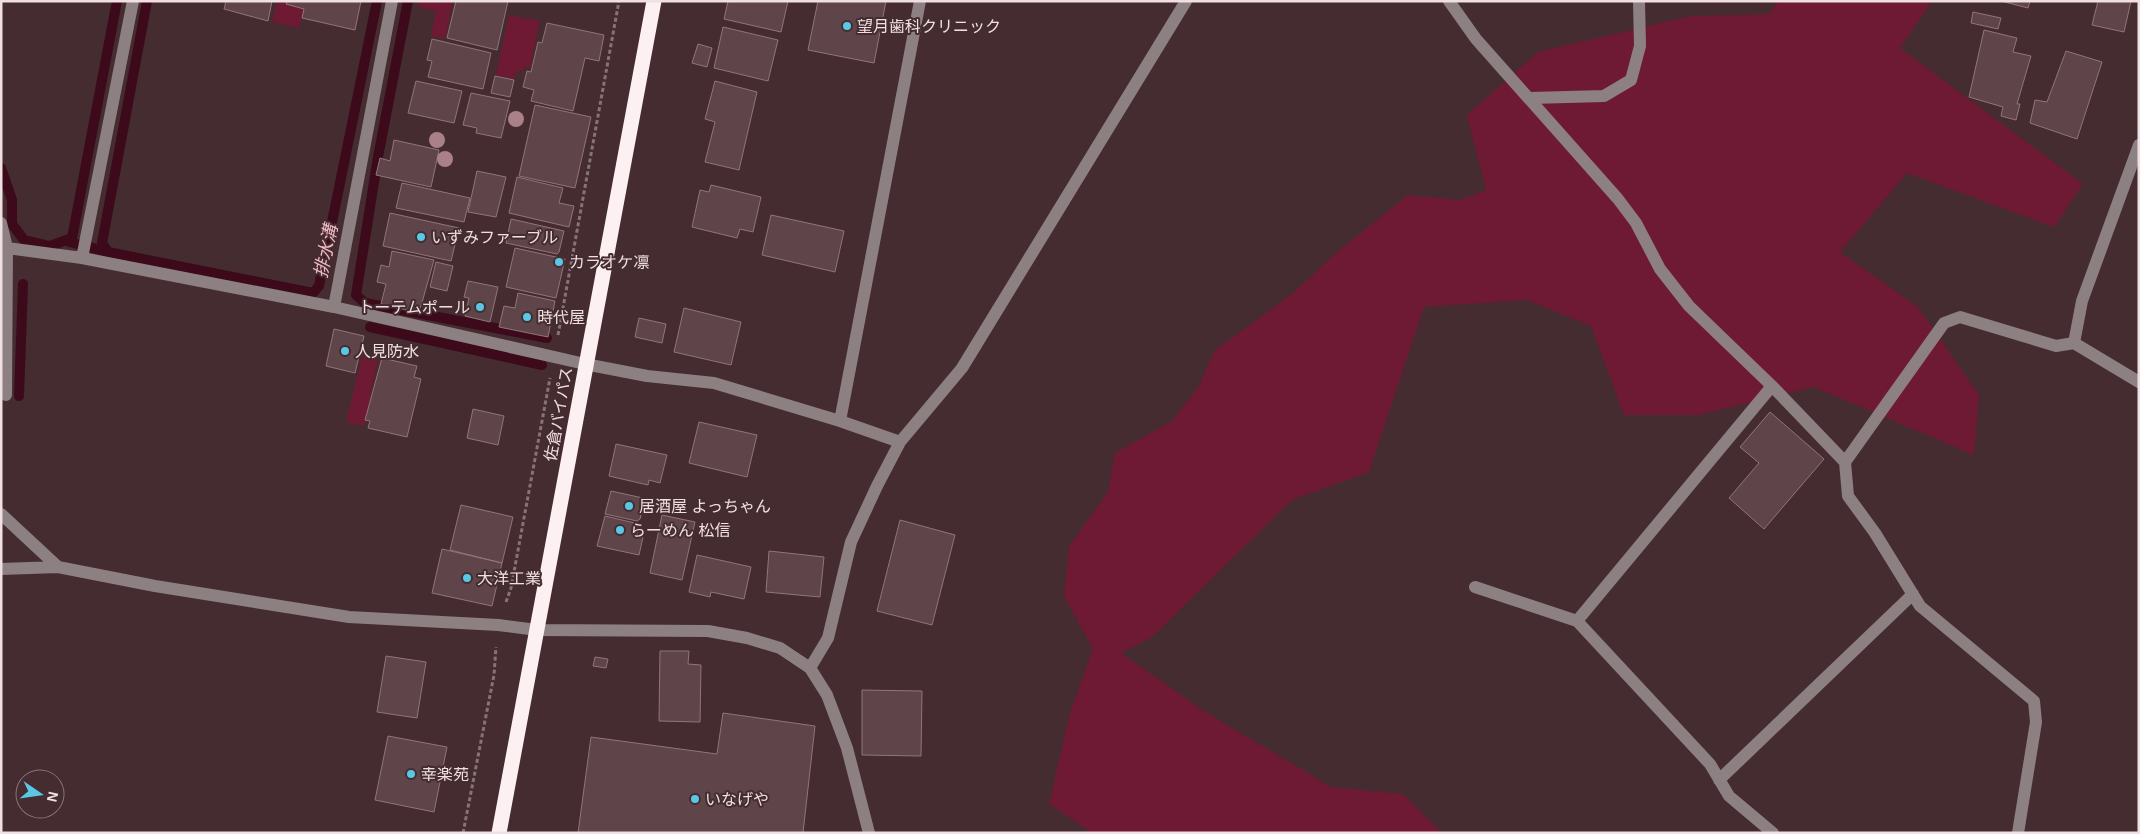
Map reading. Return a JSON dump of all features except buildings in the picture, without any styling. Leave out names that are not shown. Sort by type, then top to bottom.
[{"type":"highway","name":"佐倉バイパス","points":[[499,833],[584,364],[654,1]]},
{"type":"street","points":[[82,258],[132,1]]},
{"type":"street","points":[[334,307],[392,1]]},
{"type":"street","points":[[840,421],[920,1]]},
{"type":"street","points":[[810,668],[828,638],[852,542],[877,486],[900,442],[962,368],[1186,1]]},
{"type":"street","points":[[1449,1],[1476,39],[1618,199],[1636,223],[1660,269],[1690,306],[1772,386],[1845,462],[1848,496],[1875,533],[1920,606],[2034,701],[2036,722],[2018,833]]},
{"type":"street","points":[[1530,98],[1604,96],[1631,80],[1640,46],[1639,1]]},
{"type":"street","points":[[2074,344],[2082,301],[2139,145]]},
{"type":"street","points":[[1,223],[6,248],[6,395]]},
{"type":"street","points":[[6,248],[82,258],[334,307],[584,364],[647,376],[714,383],[840,421],[900,442]]},
{"type":"street","points":[[1845,462],[1944,323],[1960,317],[2056,346],[2074,344],[2139,382]]},
{"type":"street","points":[[1577,621],[1772,386]]},
{"type":"street","points":[[1,514],[58,567]]},
{"type":"street","points":[[1,569],[58,567],[155,586],[349,617],[498,625],[537,630],[708,631],[747,638],[780,648],[810,668],[827,695],[846,748],[869,833]]},
{"type":"street","points":[[1475,587],[1577,621],[1710,764],[1729,796],[1773,833]]},
{"type":"street","points":[[1719,780],[1913,594]]},
{"type":"path","points":[[556,344],[620,1]]},
{"type":"path","points":[[464,833],[494,675],[498,625],[511,588],[550,373]]},
{"type":"shaded area","points":[[277,1],[287,1],[286,4],[304,9],[299,28],[272,22]]},
{"type":"shaded area","points":[[417,1],[453,1],[445,39],[431,36],[436,11],[418,7]]},
{"type":"shaded area","points":[[1779,1],[1932,1],[1900,48],[2083,184],[2054,227],[1907,173],[1840,252],[1918,307],[1979,395],[1974,455],[1814,387],[1699,415],[1624,415],[1591,326],[1527,300],[1424,307],[1369,472],[1292,500],[1152,637],[1121,653],[1204,711],[1331,787],[1403,794],[1442,833],[1092,833],[1049,804],[1070,713],[1093,649],[1064,596],[1069,546],[1108,492],[1115,453],[1172,421],[1199,386],[1214,351],[1292,294],[1338,251],[1408,195],[1461,200],[1486,190],[1467,115],[1538,52],[1691,16],[1768,14]]},
{"type":"shaded area","points":[[509,15],[540,21],[530,68],[524,67],[523,72],[516,71],[514,79],[496,75]]},
{"type":"shaded area","points":[[362,355],[378,359],[364,426],[346,422]]},
{"type":"waterway","name":"排水溝","points":[[1,168],[12,200],[12,224],[24,240],[50,246],[72,238],[117,1]]},
{"type":"waterway","name":"排水溝","points":[[147,1],[102,243],[108,252],[313,293],[319,286],[377,1]]},
{"type":"waterway","name":"排水溝","points":[[408,1],[378,157],[356,295],[365,303],[547,338]]},
{"type":"waterway","name":"排水溝","points":[[66,241],[108,252]]},
{"type":"waterway","name":"排水溝","points":[[19,396],[23,284]]},
{"type":"waterway","name":"排水溝","points":[[370,327],[542,365]]},
{"type":"place","name":"望月歯科クリニック","points":[[847,26]]},
{"type":"place","name":"いずみファーブル","points":[[421,237]]},
{"type":"place","name":"カラオケ凛","points":[[559,262]]},
{"type":"place","name":"トーテムポール","points":[[480,307]]},
{"type":"place","name":"時代屋","points":[[527,317]]},
{"type":"place","name":"人見防水","points":[[345,351]]},
{"type":"place","name":"居酒屋 よっちゃん","points":[[629,506]]},
{"type":"place","name":"らーめん 松信","points":[[620,530]]},
{"type":"place","name":"大洋工業","points":[[467,578]]},
{"type":"place","name":"幸楽苑","points":[[411,774]]},
{"type":"place","name":"いなげや","points":[[695,799]]}]
